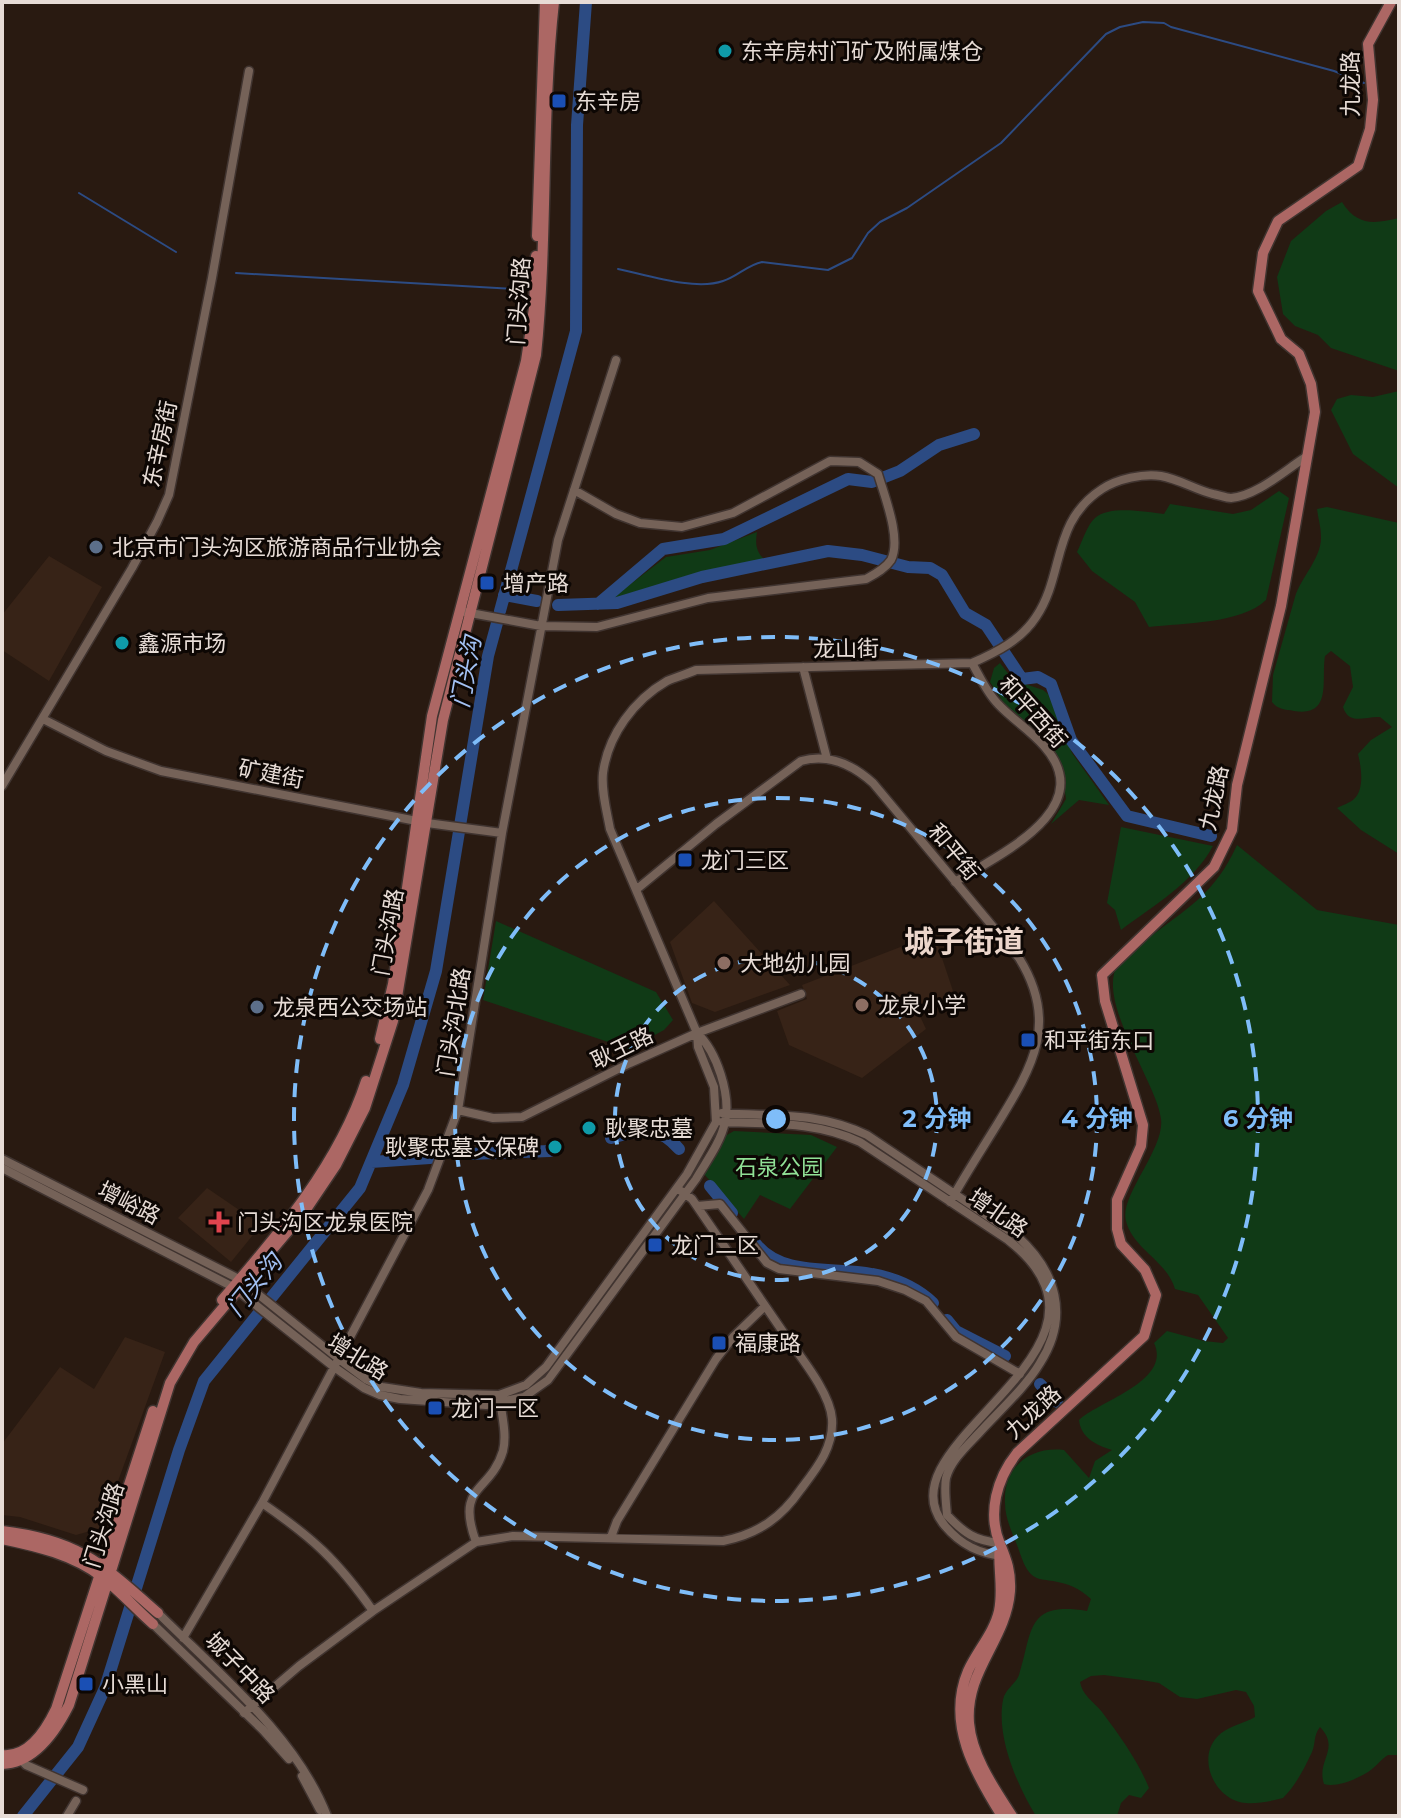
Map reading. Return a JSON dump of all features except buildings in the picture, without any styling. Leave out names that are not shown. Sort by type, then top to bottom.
[{"type":"main road","name":"门头沟路","points":[[18,1757],[56,1709],[105,1574],[165,1379],[193,1333],[305,1211],[341,1157],[365,1108],[393,1021],[431,824],[443,720],[526,361],[534,308],[545,2]]},
{"type":"main road","name":"门头沟路","points":[[239,1285],[330,1160],[359,1104],[381,1036],[393,984],[432,716],[466,612],[536,355],[554,2]]},
{"type":"main road","name":"九龙路","points":[[1012,1816],[974,1750],[968,1708],[978,1670],[1000,1631],[1008,1607],[1010,1571],[1003,1556],[995,1519],[996,1492],[1009,1463],[1144,1336],[1156,1295],[1145,1270],[1121,1244],[1117,1229],[1117,1200],[1141,1146],[1143,1125],[1105,1001],[1102,975],[1214,867],[1232,830],[1237,785],[1281,606],[1315,412],[1311,384],[1299,354],[1281,339],[1258,291],[1263,253],[1278,221],[1358,166],[1370,129],[1373,100],[1368,44],[1391,2]]},
{"type":"main road","points":[[2,1531],[51,1540],[84,1553],[105,1574],[118,1593],[156,1619]]},
{"type":"main road","points":[[2,1539],[36,1546],[105,1574]]},
{"type":"main road","name":"九龙路","points":[[997,1814],[965,1747],[961,1707],[968,1671],[999,1613],[1003,1556]]},
{"type":"main road","name":"城子中路","points":[[105,1574],[122,1581],[156,1619]]},
{"type":"main road","points":[[2,1755],[18,1757]]},
{"type":"main road","points":[[2,1764],[18,1757]]},
{"type":"street","name":"东辛房街","points":[[2,786],[132,568],[169,495],[249,71]]},
{"type":"street","name":"门头沟北路","points":[[183,1638],[262,1503],[428,1190],[458,1110],[502,833],[558,540],[616,360]]},
{"type":"street","name":"龙山街","points":[[721,1117],[714,1087],[698,1047],[697,1033],[610,829],[603,773],[619,726],[640,701],[667,681],[696,670],[972,663],[1009,645],[1036,617],[1049,592],[1059,549],[1071,523],[1084,503],[1104,487],[1130,478],[1162,476],[1196,490],[1231,498],[1253,491],[1306,457]]},
{"type":"street","points":[[466,612],[541,626],[597,627],[708,598],[866,579],[883,569],[892,558],[895,545],[878,474],[859,462],[830,461],[733,513],[682,527],[640,523],[616,514],[574,490]]},
{"type":"street","name":"和平西街","points":[[955,882],[1042,824],[1053,809],[1059,791],[1056,766],[1046,748],[996,703],[972,663]]},
{"type":"street","points":[[637,889],[793,765],[810,758],[827,759],[803,667]]},
{"type":"street","name":"矿建街","points":[[43,719],[106,751],[161,771],[431,824],[502,833]]},
{"type":"street","name":"和平街","points":[[827,759],[860,771],[873,783],[1019,958],[1028,972],[1038,1004],[1034,1060],[952,1198]]},
{"type":"street","name":"耿王路","points":[[458,1110],[493,1118],[522,1117],[697,1033],[801,994]]},
{"type":"street","name":"增北路","points":[[239,1285],[336,1363],[382,1387],[500,1400],[524,1397],[548,1380],[681,1191],[696,1179],[721,1117],[817,1117],[843,1124],[867,1135],[1023,1252],[1037,1271],[1046,1294],[1048,1312],[1044,1337],[1020,1374],[950,1451],[937,1478],[934,1501],[937,1514],[951,1533],[982,1554],[1003,1556]]},
{"type":"street","name":"增峪路","points":[[2,1159],[239,1285]]},
{"type":"street","name":"增峪路","points":[[2,1168],[239,1285]]},
{"type":"street","points":[[247,1709],[373,1611],[476,1542],[513,1536],[723,1541],[744,1537],[783,1513],[821,1462],[832,1433],[828,1402],[697,1206],[681,1191]]},
{"type":"street","name":"增北路","points":[[952,1198],[1017,1236],[1037,1254],[1056,1300],[1051,1340],[1040,1364],[955,1459],[946,1479],[947,1515],[973,1538],[1000,1543]]},
{"type":"street","points":[[697,1206],[720,1204],[767,1263],[779,1269],[878,1281],[905,1290],[926,1301],[956,1337],[1020,1374]]},
{"type":"street","points":[[611,1537],[617,1521],[716,1359],[765,1306]]},
{"type":"street","points":[[476,1542],[468,1521],[468,1506],[504,1448],[500,1400]]},
{"type":"street","points":[[262,1503],[308,1535],[331,1556],[373,1611]]},
{"type":"street","name":"城子中路","points":[[156,1619],[183,1638],[247,1709],[299,1770],[325,1816]]},
{"type":"street","name":"城子中路","points":[[156,1619],[247,1709]]},
{"type":"street","points":[[18,1757],[83,1790]]},
{"type":"street","points":[[67,1816],[76,1801]]},
{"type":"shaded area","points":[[49,556],[102,587],[49,681],[2,650],[2,615]]},
{"type":"shaded area","name":"大地幼儿园","points":[[714,901],[790,985],[715,1012],[692,1003],[670,942]]},
{"type":"shaded area","name":"龙泉小学","points":[[934,934],[953,991],[919,1014],[926,1029],[862,1078],[789,1045],[777,1011],[807,999],[802,985]]},
{"type":"shaded area","name":"门头沟区龙泉医院","points":[[207,1188],[261,1225],[231,1262],[178,1218]]},
{"type":"shaded area","points":[[125,1337],[165,1352],[101,1528],[76,1535],[20,1517],[2,1515],[2,1444],[60,1367],[94,1389]]},
{"type":"green space","points":[[1342,202],[1354,215],[1367,221],[1399,218],[1399,371],[1331,348],[1318,335],[1295,326],[1283,314],[1277,277],[1291,241],[1326,211]]},
{"type":"green space","points":[[1399,391],[1399,488],[1353,454],[1331,410],[1337,399],[1351,395],[1373,397]]},
{"type":"green space","points":[[1279,491],[1289,498],[1266,600],[1242,614],[1211,621],[1149,627],[1135,602],[1092,571],[1077,552],[1090,525],[1101,514],[1128,510],[1164,514],[1170,504],[1233,514],[1251,510]]},
{"type":"green space","points":[[1327,507],[1399,523],[1399,854],[1361,830],[1337,808],[1352,800],[1360,789],[1358,754],[1371,740],[1392,727],[1380,717],[1358,719],[1346,713],[1343,707],[1353,687],[1350,666],[1331,651],[1325,656],[1323,695],[1315,708],[1294,711],[1279,708],[1272,702],[1273,675],[1295,597],[1320,544],[1317,509]]},
{"type":"green space","points":[[757,532],[757,548],[765,560],[693,574],[611,599],[666,557],[710,550]]},
{"type":"green space","points":[[1000,663],[1013,680],[1048,694],[1072,753],[1109,805],[1079,800],[1051,824],[1066,799],[1063,777],[1051,746],[1009,711],[990,682],[994,668]]},
{"type":"green space","points":[[1121,827],[1213,846],[1184,882],[1121,930],[1115,910],[1107,903]]},
{"type":"green space","points":[[1237,845],[1317,910],[1399,925],[1399,1755],[1388,1755],[1371,1770],[1352,1780],[1334,1785],[1324,1784],[1322,1776],[1328,1742],[1320,1727],[1306,1765],[1283,1798],[1255,1803],[1235,1801],[1212,1778],[1208,1757],[1211,1746],[1221,1733],[1255,1717],[1254,1706],[1246,1692],[1236,1690],[1197,1699],[1180,1697],[1159,1683],[1091,1676],[1080,1682],[1083,1691],[1122,1739],[1149,1788],[1141,1798],[1129,1795],[1121,1803],[1117,1816],[1036,1816],[1022,1790],[1005,1745],[1003,1700],[1019,1675],[1035,1623],[1052,1611],[1087,1611],[1091,1599],[1074,1587],[1032,1575],[1007,1519],[1006,1490],[1014,1469],[1021,1462],[1040,1452],[1052,1450],[1064,1450],[1089,1478],[1095,1461],[1112,1450],[1090,1440],[1079,1420],[1143,1379],[1153,1368],[1157,1356],[1154,1343],[1167,1331],[1204,1341],[1223,1343],[1228,1338],[1198,1295],[1175,1289],[1165,1270],[1135,1240],[1126,1221],[1129,1199],[1156,1144],[1161,1119],[1120,1019],[1113,980],[1124,957],[1187,909],[1209,888]]},
{"type":"green space","points":[[496,921],[656,992],[673,1020],[664,1030],[629,1049],[483,1000]]},
{"type":"green space","name":"石泉公园","points":[[734,1131],[811,1135],[837,1147],[790,1209],[760,1195],[744,1219],[704,1174],[725,1136]]},
{"type":"waterway","name":"门头沟","points":[[500,611],[576,331],[577,125],[586,2]]},
{"type":"waterway","points":[[618,269],[699,284],[723,281],[762,262],[828,270],[852,258],[868,233],[880,222],[907,208],[1001,143],[1106,34],[1120,27],[1143,22],[1164,23],[1334,71],[1364,83]]},
{"type":"waterway","points":[[79,193],[176,252]]},
{"type":"waterway","points":[[236,273],[513,289]]},
{"type":"waterway","points":[[598,604],[663,549],[724,539],[848,479],[872,482],[900,471],[939,445],[974,434]]},
{"type":"waterway","points":[[558,605],[617,603],[702,577],[828,551],[862,555],[908,567],[930,568],[942,575],[965,613],[986,625],[1022,679],[1038,677],[1051,684],[1071,740],[1127,816],[1211,836]]},
{"type":"waterway","points":[[504,595],[537,601]]},
{"type":"waterway","name":"门头沟","points":[[23,1816],[78,1747],[105,1688],[179,1450],[204,1381],[360,1188],[403,1085],[436,971],[488,656],[497,623]]},
{"type":"waterway","points":[[611,1138],[656,1132],[679,1149]]},
{"type":"waterway","points":[[469,1154],[550,1151]]},
{"type":"waterway","points":[[371,1162],[430,1158]]},
{"type":"waterway","points":[[710,1186],[732,1213]]},
{"type":"waterway","points":[[755,1243],[779,1261],[809,1269],[880,1276],[912,1288],[933,1303]]},
{"type":"waterway","points":[[947,1320],[956,1331],[1005,1356]]},
{"type":"waterway","points":[[1040,1384],[1057,1402]]},
{"type":"place","name":"东辛房村门矿及附属煤仓","points":[[725,51]]},
{"type":"place","name":"东辛房","points":[[559,101]]},
{"type":"place","name":"北京市门头沟区旅游商品行业协会","points":[[96,547]]},
{"type":"place","name":"增产路","points":[[487,583]]},
{"type":"place","name":"鑫源市场","points":[[122,643]]},
{"type":"place","name":"龙门三区","points":[[685,860]]},
{"type":"place","name":"大地幼儿园","points":[[724,963]]},
{"type":"place","name":"龙泉小学","points":[[862,1005]]},
{"type":"place","name":"龙泉西公交场站","points":[[257,1007]]},
{"type":"place","name":"和平街东口","points":[[1028,1040]]},
{"type":"place","name":"耿聚忠墓","points":[[589,1128]]},
{"type":"place","name":"耿聚忠墓文保碑","points":[[555,1147]]},
{"type":"place","name":"门头沟区龙泉医院","points":[[219,1222]]},
{"type":"place","name":"龙门二区","points":[[655,1245]]},
{"type":"place","name":"福康路","points":[[719,1343]]},
{"type":"place","name":"龙门一区","points":[[435,1408]]},
{"type":"place","name":"小黑山","points":[[86,1684]]},
{"type":"district","name":"城子街道","points":[[964,941]]}]
